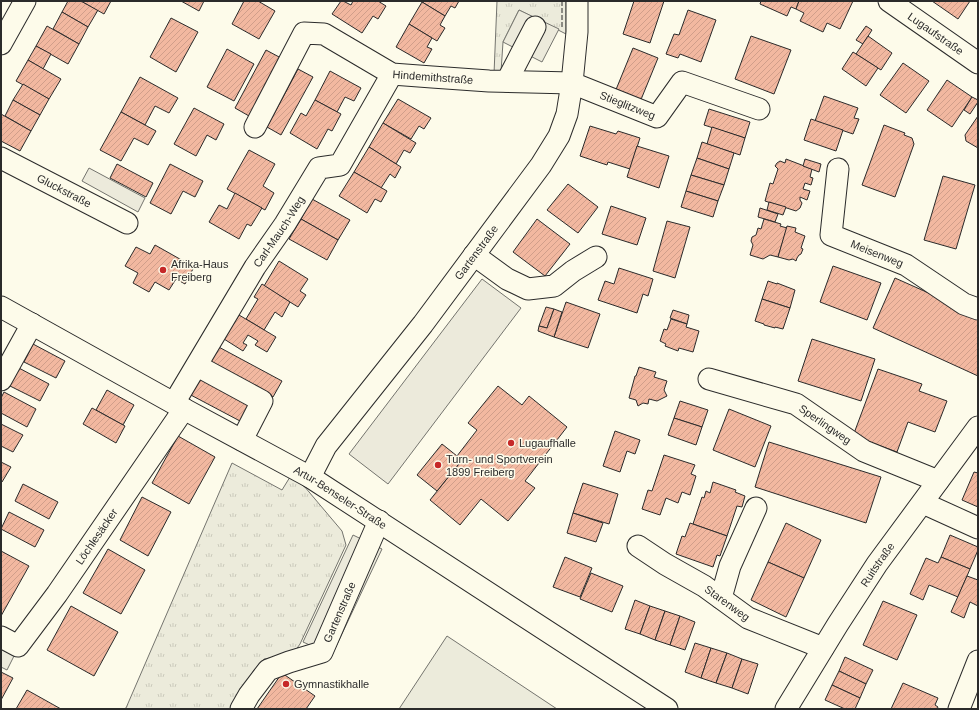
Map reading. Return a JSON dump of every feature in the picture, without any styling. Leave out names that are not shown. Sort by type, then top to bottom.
[{"type":"street","points":[[1,44],[25,1]]},
{"type":"street","name":"Gartenstraße","points":[[310,477],[326,446],[423,324],[541,165],[558,136],[566,114],[572,83],[577,32],[577,1]]},
{"type":"street","name":"Lugaufstraße","points":[[892,2],[978,63]]},
{"type":"street","points":[[507,81],[536,27]]},
{"type":"street","name":"Hindemithstraße","points":[[255,127],[304,32],[324,34],[392,74],[489,81],[572,83]]},
{"type":"street","name":"Carl-Mauch-Weg","points":[[179,406],[255,267],[285,224],[319,168],[340,165],[392,74]]},
{"type":"street","name":"Stieglitzweg","points":[[572,83],[657,117],[682,82],[759,109]]},
{"type":"street","name":"Gluckstraße","points":[[1,158],[127,223]]},
{"type":"street","name":"Meisenweg","points":[[838,169],[832,235],[906,265],[964,304],[978,309]]},
{"type":"street","points":[[474,255],[506,279],[528,289],[554,286],[573,271],[596,257]]},
{"type":"street","name":"Artur-Benseler-Straße","points":[[1,307],[310,477],[667,709]]},
{"type":"street","points":[[1,380],[32,324]]},
{"type":"street","points":[[203,369],[262,401],[242,440]]},
{"type":"street","name":"Sperlingweg","points":[[709,379],[796,404],[864,451],[938,481]]},
{"type":"street","name":"Löchlesäcker","points":[[1,637],[18,646],[57,594],[179,406]]},
{"type":"street","name":"Ruitstraße","points":[[786,709],[877,564],[978,427]]},
{"type":"street","points":[[923,503],[978,528]]},
{"type":"street","points":[[721,598],[730,566],[756,508]]},
{"type":"street","name":"Gartenstraße","points":[[241,709],[249,695],[268,670],[322,652],[379,521]]},
{"type":"street","name":"Starenweg","points":[[638,546],[665,564],[704,586],[748,618],[823,648]]},
{"type":"street","points":[[959,709],[978,662]]},
{"type":"green space","points":[[497,1],[566,1],[566,34],[519,10],[503,42],[501,72],[494,74]]},
{"type":"green space","points":[[232,463],[282,490],[290,477],[304,486],[342,531],[346,545],[300,644],[295,651],[264,659],[254,670],[232,709],[124,709],[126,708]]},
{"type":"green space","points":[[447,636],[557,709],[399,709]]},
{"type":"shaded area","points":[[519,10],[559,29],[542,62],[503,42]]},
{"type":"shaded area","points":[[89,168],[145,198],[138,212],[82,181]]},
{"type":"shaded area","points":[[482,279],[521,308],[388,484],[349,454]]},
{"type":"shaded area","points":[[353,535],[382,549],[332,655],[303,642]]},
{"type":"shaded area","points":[[1,649],[14,656],[7,670],[1,667]]},
{"type":"building","points":[[68,1],[81,1],[98,10],[88,27],[62,12]]},
{"type":"building","points":[[81,1],[111,1],[104,14]]},
{"type":"building","points":[[181,1],[204,1],[199,11]]},
{"type":"building","points":[[244,1],[258,1],[275,11],[259,39],[232,24]]},
{"type":"building","points":[[341,1],[351,5],[353,1],[378,1],[386,6],[378,19],[373,16],[362,33],[332,14]]},
{"type":"building","points":[[422,1],[459,1],[455,8],[451,6],[445,16]]},
{"type":"building","points":[[634,1],[664,1],[650,43],[623,34]]},
{"type":"building","points":[[761,1],[799,1],[796,9],[791,7],[787,16],[760,4]]},
{"type":"building","points":[[799,1],[853,1],[840,29],[827,23],[823,32],[800,21],[804,13],[796,9]]},
{"type":"building","points":[[932,1],[970,1],[958,19]]},
{"type":"building","points":[[422,2],[445,16],[440,25],[445,28],[437,41],[409,24]]},
{"type":"building","points":[[688,10],[716,20],[701,62],[680,54],[678,58],[666,54],[674,34],[679,35]]},
{"type":"building","points":[[62,12],[88,27],[79,44],[53,29]]},
{"type":"building","points":[[171,18],[198,32],[176,72],[150,57]]},
{"type":"building","points":[[409,24],[432,38],[427,47],[432,49],[424,63],[396,47]]},
{"type":"building","points":[[47,26],[79,44],[68,64],[36,46]]},
{"type":"building","points":[[866,26],[872,30],[863,44],[856,40]]},
{"type":"building","points":[[751,36],[791,50],[774,94],[735,79]]},
{"type":"building","points":[[868,36],[892,53],[881,70],[856,54]]},
{"type":"building","points":[[36,46],[51,54],[43,69],[28,60]]},
{"type":"building","points":[[633,48],[658,58],[640,102],[615,92]]},
{"type":"building","points":[[227,49],[254,64],[234,101],[207,87]]},
{"type":"building","points":[[266,50],[281,58],[249,116],[235,108]]},
{"type":"building","points":[[853,52],[878,68],[866,86],[842,69]]},
{"type":"building","points":[[28,60],[61,79],[49,99],[16,81]]},
{"type":"building","points":[[903,63],[929,81],[906,113],[880,95]]},
{"type":"building","points":[[298,69],[313,77],[281,135],[267,127]]},
{"type":"building","points":[[330,71],[361,88],[354,101],[345,97],[337,112],[315,100]]},
{"type":"building","points":[[140,77],[178,98],[169,113],[155,106],[145,125],[121,112]]},
{"type":"building","points":[[947,80],[972,97],[952,127],[927,110]]},
{"type":"building","points":[[23,84],[49,99],[40,115],[13,100]]},
{"type":"building","points":[[824,96],[858,108],[854,118],[859,119],[853,134],[815,121]]},
{"type":"building","points":[[972,97],[978,100],[978,102],[970,114],[964,110]]},
{"type":"building","points":[[398,99],[431,118],[424,129],[419,126],[411,139],[383,123]]},
{"type":"building","points":[[13,100],[40,115],[31,131],[5,116]]},
{"type":"building","points":[[315,100],[341,114],[332,131],[328,129],[317,149],[290,133],[301,113],[306,116]]},
{"type":"building","points":[[194,108],[224,124],[216,140],[207,135],[196,156],[174,144]]},
{"type":"building","points":[[709,109],[750,122],[745,138],[704,125]]},
{"type":"building","points":[[121,112],[156,131],[148,145],[134,138],[121,161],[100,150]]},
{"type":"building","points":[[1,114],[31,131],[20,151],[1,141]]},
{"type":"building","points":[[978,116],[978,148],[966,141],[965,135]]},
{"type":"building","points":[[811,119],[843,130],[836,151],[804,140]]},
{"type":"building","points":[[383,123],[416,143],[410,153],[404,150],[396,164],[369,147]]},
{"type":"building","points":[[884,125],[905,133],[904,135],[912,138],[914,144],[895,197],[862,185]]},
{"type":"building","points":[[590,126],[616,134],[618,131],[640,138],[630,169],[608,162],[607,165],[580,156]]},
{"type":"building","points":[[712,127],[745,138],[740,155],[707,144]]},
{"type":"building","points":[[702,142],[734,153],[729,169],[697,158]]},
{"type":"building","points":[[637,146],[669,156],[659,188],[627,177]]},
{"type":"building","points":[[369,147],[401,167],[395,178],[390,174],[381,188],[354,172]]},
{"type":"building","points":[[249,150],[275,164],[263,186],[274,193],[265,210],[227,189]]},
{"type":"building","points":[[697,158],[729,169],[724,185],[691,175]]},
{"type":"building","points":[[786,159],[812,169],[810,177],[813,178],[811,185],[805,183],[803,189],[810,191],[807,200],[800,197],[802,203],[800,208],[796,211],[765,201],[770,183],[773,184],[778,169],[775,166],[780,161],[785,163]]},
{"type":"building","points":[[805,159],[821,164],[819,172],[803,166]]},
{"type":"building","points":[[117,164],[153,183],[146,197],[110,178]]},
{"type":"building","points":[[170,164],[203,181],[195,197],[183,191],[171,214],[150,203]]},
{"type":"building","points":[[354,172],[387,191],[381,202],[375,199],[367,213],[339,196]]},
{"type":"building","points":[[691,175],[724,185],[718,201],[686,191]]},
{"type":"building","points":[[943,176],[975,185],[956,249],[924,240]]},
{"type":"building","points":[[568,184],[598,207],[578,233],[547,210]]},
{"type":"building","points":[[686,191],[718,201],[713,217],[681,207]]},
{"type":"building","points":[[235,193],[262,208],[251,226],[247,224],[239,239],[209,222],[219,205],[227,209]]},
{"type":"building","points":[[312,199],[350,220],[338,240],[301,219]]},
{"type":"building","points":[[769,202],[786,207],[783,215],[767,210]]},
{"type":"building","points":[[611,206],[646,218],[637,245],[602,234]]},
{"type":"building","points":[[760,208],[778,214],[775,222],[758,217]]},
{"type":"building","points":[[301,219],[338,240],[327,260],[289,239]]},
{"type":"building","points":[[537,219],[570,244],[545,276],[513,252]]},
{"type":"building","points":[[764,219],[781,224],[780,226],[787,228],[778,257],[770,255],[763,259],[750,255],[753,245],[751,241],[752,237],[756,235],[758,228],[761,229]]},
{"type":"building","points":[[667,221],[690,227],[675,278],[653,271]]},
{"type":"building","points":[[787,226],[796,228],[795,232],[805,236],[801,248],[803,249],[796,261],[793,259],[789,260],[778,257]]},
{"type":"building","name":"Afrika-Haus Freiberg","points":[[155,245],[194,267],[185,284],[176,279],[169,290],[155,282],[149,292],[133,283],[138,273],[125,266],[136,247],[150,254]]},
{"type":"building","points":[[279,261],[308,279],[300,291],[306,295],[298,307],[264,286]]},
{"type":"building","points":[[833,266],[881,283],[867,320],[820,302]]},
{"type":"building","points":[[619,268],[653,279],[648,296],[643,294],[637,313],[598,300],[605,281],[614,284]]},
{"type":"building","points":[[895,278],[978,315],[978,376],[873,328]]},
{"type":"building","points":[[768,281],[795,290],[790,308],[762,299]]},
{"type":"building","points":[[262,284],[290,302],[282,317],[275,312],[264,330],[246,319],[258,299],[254,297]]},
{"type":"building","points":[[762,299],[790,308],[783,329],[764,325],[755,321]]},
{"type":"building","points":[[566,302],[600,314],[588,348],[554,337]]},
{"type":"building","points":[[546,307],[554,309],[547,328],[539,326]]},
{"type":"building","points":[[554,309],[562,312],[554,337],[538,331],[539,326],[547,328]]},
{"type":"building","points":[[673,310],[689,315],[687,324],[670,318]]},
{"type":"building","points":[[239,315],[276,337],[267,352],[255,345],[258,341],[248,335],[243,343],[247,345],[243,351],[224,339]]},
{"type":"building","points":[[671,319],[687,324],[686,327],[699,331],[693,352],[679,348],[678,351],[665,346],[666,344],[660,341],[664,329],[667,330]]},
{"type":"building","points":[[812,339],[875,359],[861,401],[798,381]]},
{"type":"building","points":[[33,344],[65,361],[56,378],[24,362]]},
{"type":"building","points":[[215,345],[282,381],[273,397],[206,361]]},
{"type":"building","points":[[17,367],[49,384],[40,401],[8,385]]},
{"type":"building","points":[[639,367],[656,372],[654,377],[667,381],[664,390],[667,396],[657,401],[649,399],[648,404],[643,403],[638,406],[636,400],[629,398]]},
{"type":"building","points":[[878,369],[922,384],[919,391],[947,401],[935,432],[908,422],[897,452],[853,436]]},
{"type":"building","points":[[196,376],[249,405],[240,421],[187,393]]},
{"type":"building","name":"Lugaufhalle","points":[[498,386],[522,405],[529,396],[567,427],[525,481],[535,488],[508,521],[481,499],[460,525],[430,500],[462,460],[457,456],[477,430],[468,423]]},
{"type":"building","points":[[107,390],[134,405],[123,425],[96,410]]},
{"type":"building","points":[[4,392],[36,409],[27,427],[1,413],[1,398]]},
{"type":"building","points":[[680,401],[708,410],[702,427],[674,418]]},
{"type":"building","points":[[92,408],[125,426],[116,443],[83,424]]},
{"type":"building","points":[[729,409],[771,426],[755,467],[713,450]]},
{"type":"building","points":[[674,418],[702,427],[696,445],[668,435]]},
{"type":"building","points":[[1,424],[23,435],[13,452],[1,446]]},
{"type":"building","points":[[615,431],[640,440],[635,454],[627,451],[620,472],[603,466]]},
{"type":"building","points":[[178,436],[215,457],[189,504],[152,483]]},
{"type":"building","points":[[769,442],[881,477],[866,523],[755,487]]},
{"type":"building","points":[[442,444],[462,460],[437,491],[417,475]]},
{"type":"building","points":[[664,455],[695,465],[691,474],[696,476],[690,495],[682,492],[678,503],[666,498],[660,515],[642,509],[648,490],[652,491]]},
{"type":"building","points":[[1,462],[11,467],[2,482],[1,481]]},
{"type":"building","points":[[974,472],[978,473],[978,507],[962,500]]},
{"type":"building","points":[[713,482],[736,490],[735,492],[745,496],[742,507],[737,506],[727,536],[693,524],[702,497],[704,498],[706,491],[710,493]]},
{"type":"building","points":[[583,483],[618,494],[609,524],[573,513]]},
{"type":"building","points":[[23,484],[58,502],[49,519],[15,501]]},
{"type":"building","points":[[142,497],[171,512],[148,556],[120,540]]},
{"type":"building","points":[[9,512],[44,530],[35,547],[1,529]]},
{"type":"building","points":[[573,513],[603,523],[596,542],[567,533]]},
{"type":"building","points":[[690,523],[727,536],[720,556],[717,555],[713,567],[676,554],[682,536],[685,537]]},
{"type":"building","points":[[786,523],[821,540],[804,578],[768,562]]},
{"type":"building","points":[[950,535],[978,547],[970,569],[941,557]]},
{"type":"building","points":[[108,549],[145,570],[121,614],[83,593]]},
{"type":"building","points":[[1,551],[29,566],[1,616]]},
{"type":"building","points":[[565,557],[592,568],[580,597],[553,587]]},
{"type":"building","points":[[941,557],[970,569],[958,597],[929,585],[923,600],[910,594],[926,558],[938,563]]},
{"type":"building","points":[[768,562],[804,578],[786,617],[751,600]]},
{"type":"building","points":[[591,573],[623,586],[612,612],[580,599]]},
{"type":"building","points":[[967,576],[978,580],[978,606],[970,602],[964,618],[951,612]]},
{"type":"building","points":[[635,600],[650,606],[640,634],[625,629]]},
{"type":"building","points":[[883,601],[917,615],[897,660],[863,645]]},
{"type":"building","points":[[71,606],[118,632],[94,676],[47,650]]},
{"type":"building","points":[[650,606],[665,611],[655,640],[640,634]]},
{"type":"building","points":[[665,611],[680,616],[670,645],[655,640]]},
{"type":"building","points":[[680,616],[695,622],[685,650],[670,645]]},
{"type":"building","points":[[695,643],[711,648],[701,678],[685,672]]},
{"type":"building","points":[[711,648],[727,653],[716,683],[701,678]]},
{"type":"building","points":[[727,653],[742,659],[732,688],[716,683]]},
{"type":"building","points":[[845,657],[873,670],[866,684],[839,671]]},
{"type":"building","points":[[742,659],[758,664],[748,694],[732,688]]},
{"type":"building","points":[[839,671],[866,684],[860,698],[832,685]]},
{"type":"building","points":[[1,672],[13,678],[1,700]]},
{"type":"building","name":"Gymnastikhalle","points":[[282,673],[315,696],[306,709],[257,709]]},
{"type":"building","points":[[903,683],[938,698],[935,705],[938,707],[937,709],[891,709]]},
{"type":"building","points":[[832,685],[860,698],[855,709],[845,709],[825,700]]},
{"type":"building","points":[[27,690],[61,709],[16,709]]},
{"type":"fence","points":[[562,1],[562,27]]},
{"type":"place","name":"Afrika-Haus Freiberg","points":[[163,270]]},
{"type":"place","name":"Lugaufhalle","points":[[511,443]]},
{"type":"place","name":"Turn- und Sportverein 1899 Freiberg","points":[[438,465]]},
{"type":"place","name":"Gymnastikhalle","points":[[286,684]]}]
